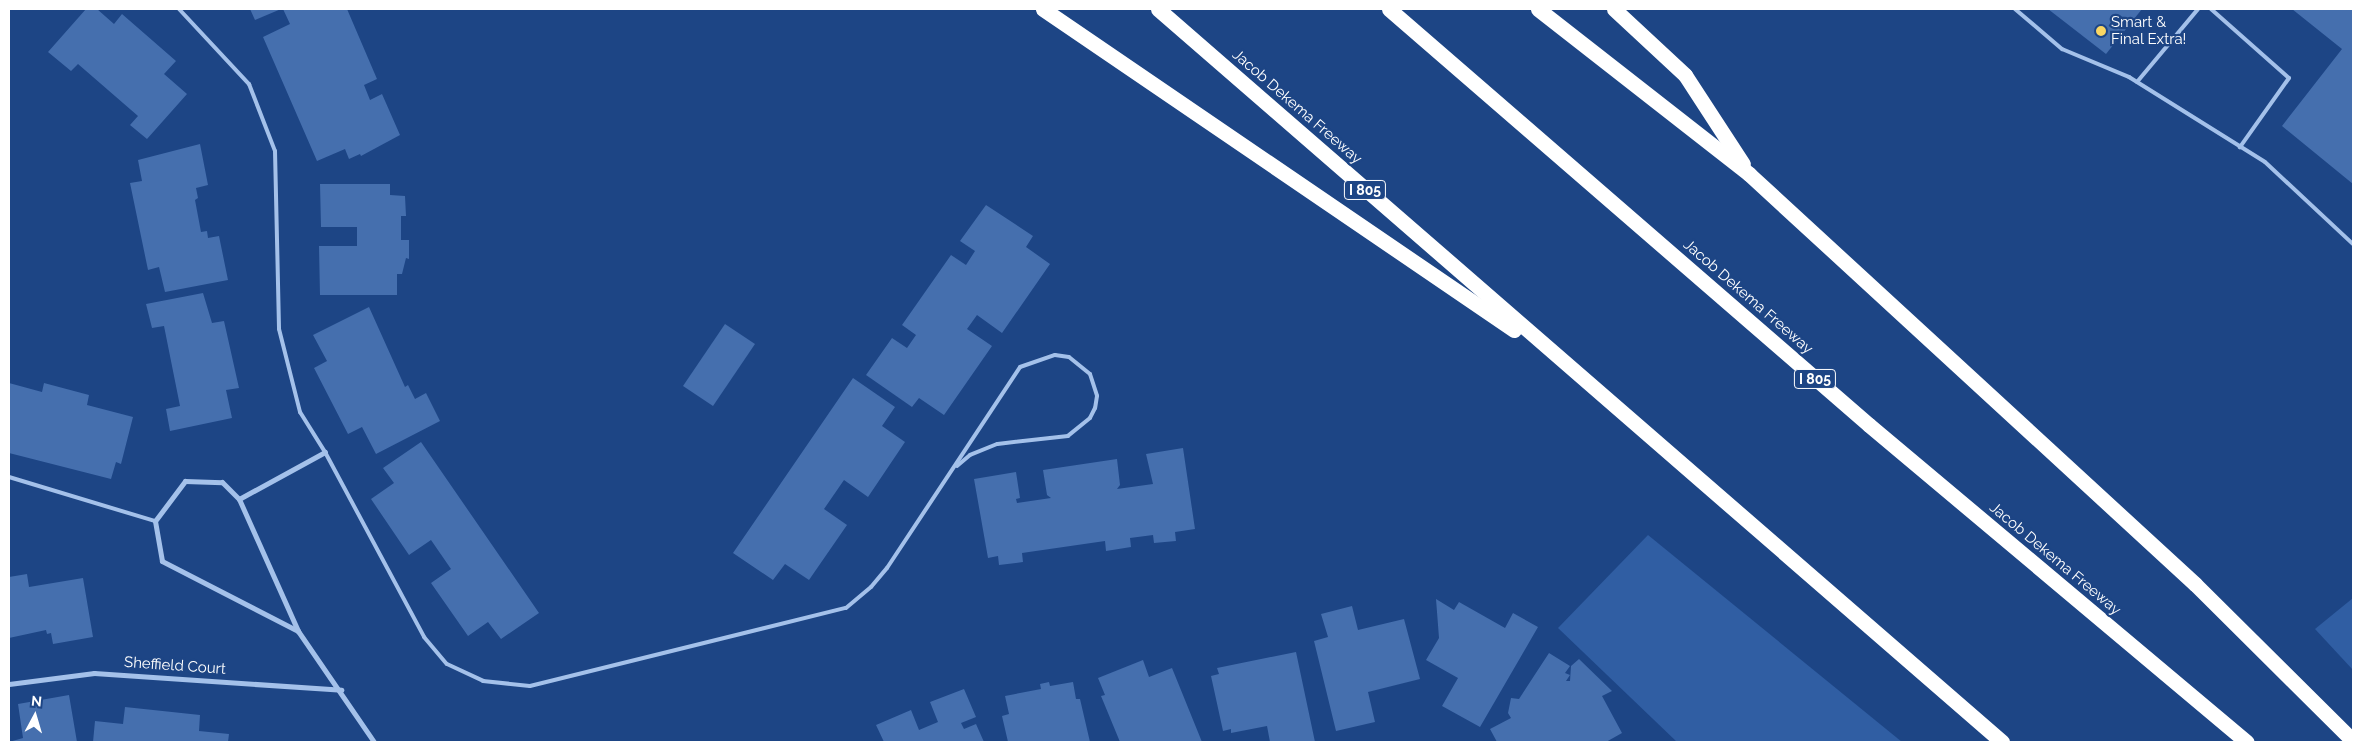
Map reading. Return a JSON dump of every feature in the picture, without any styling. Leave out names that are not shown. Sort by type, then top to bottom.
[{"type":"highway","points":[[1043,9],[1572,370]]},
{"type":"highway","name":"Jacob Dekema Freeway","points":[[1158,9],[2002,742]]},
{"type":"highway","name":"Jacob Dekema Freeway","points":[[1389,9],[1869,425],[2247,742]]},
{"type":"highway","points":[[1538,9],[1749,174],[2195,584],[2353,741]]},
{"type":"highway","points":[[1614,9],[1684,75],[1749,174]]},
{"type":"street","points":[[240,499],[325,452]]},
{"type":"street","points":[[298,631],[162,561],[155,521],[185,481],[222,482],[240,499],[298,631],[341,690],[374,742]]},
{"type":"street","name":"Sheffield Court","points":[[9,684],[94,672],[341,690]]},
{"type":"lane","points":[[179,9],[249,84],[275,151],[279,329],[300,412],[325,452],[424,637],[448,664],[483,681],[530,686],[846,608],[871,587],[887,568],[957,466],[1020,367],[1055,355],[1069,357],[1090,374],[1097,396],[1095,408],[1090,418],[1068,436],[997,444],[970,455],[957,466]]},
{"type":"lane","points":[[2015,9],[2062,49],[2137,82],[2265,162],[2353,244]]},
{"type":"lane","points":[[2137,82],[2198,9]]},
{"type":"lane","points":[[2211,9],[2289,78],[2240,147]]},
{"type":"lane","points":[[9,478],[155,521]]},
{"type":"shaded area","points":[[1648,535],[1902,742],[1677,742],[1558,628]]},
{"type":"shaded area","points":[[2353,598],[2353,670],[2315,629]]},
{"type":"building","points":[[86,9],[97,9],[114,24],[122,14],[176,61],[164,74],[187,94],[147,139],[130,125],[138,116],[78,64],[71,71],[48,52]]},
{"type":"building","points":[[250,9],[281,9],[255,20]]},
{"type":"building","points":[[283,9],[347,9],[377,79],[364,85],[370,100],[382,94],[400,135],[361,156],[360,154],[349,159],[345,149],[317,161],[263,37],[290,24]]},
{"type":"building","name":"Smart & Final Extra!","points":[[2048,9],[2142,9],[2106,54]]},
{"type":"building","points":[[2292,9],[2353,9],[2353,184],[2282,126],[2342,49]]},
{"type":"building","points":[[200,144],[208,185],[196,188],[198,198],[195,200],[201,232],[207,231],[208,238],[219,236],[228,280],[165,292],[159,267],[148,270],[130,183],[142,181],[138,160]]},
{"type":"building","points":[[320,184],[390,184],[390,195],[405,196],[406,216],[401,216],[401,240],[409,240],[409,259],[406,258],[402,274],[397,274],[397,295],[320,295],[319,246],[357,246],[357,227],[321,227]]},
{"type":"building","points":[[986,205],[1033,236],[1026,247],[1050,264],[1002,333],[977,315],[967,329],[992,346],[944,415],[919,398],[912,407],[866,375],[892,338],[907,348],[916,335],[902,325],[951,255],[966,265],[975,251],[960,241]]},
{"type":"building","points":[[203,293],[212,323],[224,321],[239,388],[226,390],[232,418],[170,431],[166,409],[180,406],[164,326],[152,328],[146,304]]},
{"type":"building","points":[[369,307],[405,387],[408,385],[415,399],[426,393],[440,421],[376,454],[362,427],[348,434],[314,368],[327,361],[313,335]]},
{"type":"building","points":[[725,324],[755,344],[713,406],[683,386]]},
{"type":"building","points":[[853,378],[895,407],[882,426],[905,442],[868,497],[844,480],[824,509],[847,525],[809,580],[785,564],[773,580],[733,553]]},
{"type":"building","points":[[9,383],[42,392],[44,383],[89,395],[87,405],[133,417],[121,464],[116,462],[111,479],[9,453]]},
{"type":"building","points":[[421,442],[539,613],[501,639],[488,622],[468,636],[431,583],[451,569],[431,540],[409,555],[371,499],[394,483],[383,468]]},
{"type":"building","points":[[1183,448],[1195,529],[1175,532],[1176,541],[1154,543],[1153,535],[1130,538],[1131,547],[1106,551],[1105,541],[1022,553],[1023,562],[999,565],[998,556],[988,558],[974,479],[1016,472],[1020,498],[1016,499],[1017,503],[1051,498],[1047,495],[1043,470],[1117,459],[1120,485],[1117,489],[1153,484],[1146,454]]},
{"type":"building","points":[[27,574],[29,587],[83,578],[93,637],[53,644],[51,633],[47,634],[46,630],[9,638],[9,577]]},
{"type":"building","points":[[1436,599],[1454,610],[1459,602],[1505,628],[1513,613],[1538,627],[1480,727],[1442,706],[1458,678],[1426,660],[1439,638]]},
{"type":"building","points":[[1352,606],[1358,630],[1404,619],[1420,679],[1368,692],[1375,722],[1336,731],[1314,641],[1328,637],[1321,614]]},
{"type":"building","points":[[1296,652],[1315,742],[1270,742],[1267,726],[1231,733],[1231,729],[1223,731],[1211,676],[1219,674],[1217,668]]},
{"type":"building","points":[[1549,653],[1570,666],[1565,673],[1570,675],[1566,681],[1570,681],[1571,666],[1579,659],[1612,691],[1602,696],[1622,733],[1606,742],[1497,742],[1490,729],[1511,718],[1508,713],[1511,698],[1519,699]]},
{"type":"building","points":[[1143,660],[1149,677],[1172,668],[1202,742],[1120,742],[1101,696],[1105,695],[1098,678]]},
{"type":"building","points":[[1049,682],[1050,686],[1073,682],[1076,699],[1080,699],[1090,742],[1008,742],[1002,716],[1009,714],[1005,696],[1041,689],[1040,684]]},
{"type":"building","points":[[964,689],[976,717],[961,723],[964,729],[976,724],[984,742],[884,742],[876,725],[911,710],[919,730],[938,722],[930,702]]},
{"type":"building","points":[[69,695],[77,742],[9,742],[23,738],[18,704]]},
{"type":"building","points":[[125,707],[200,715],[199,731],[229,734],[228,742],[93,742],[95,721],[123,724]]},
{"type":"place","name":"Smart & Final Extra!","points":[[2101,31]]}]
